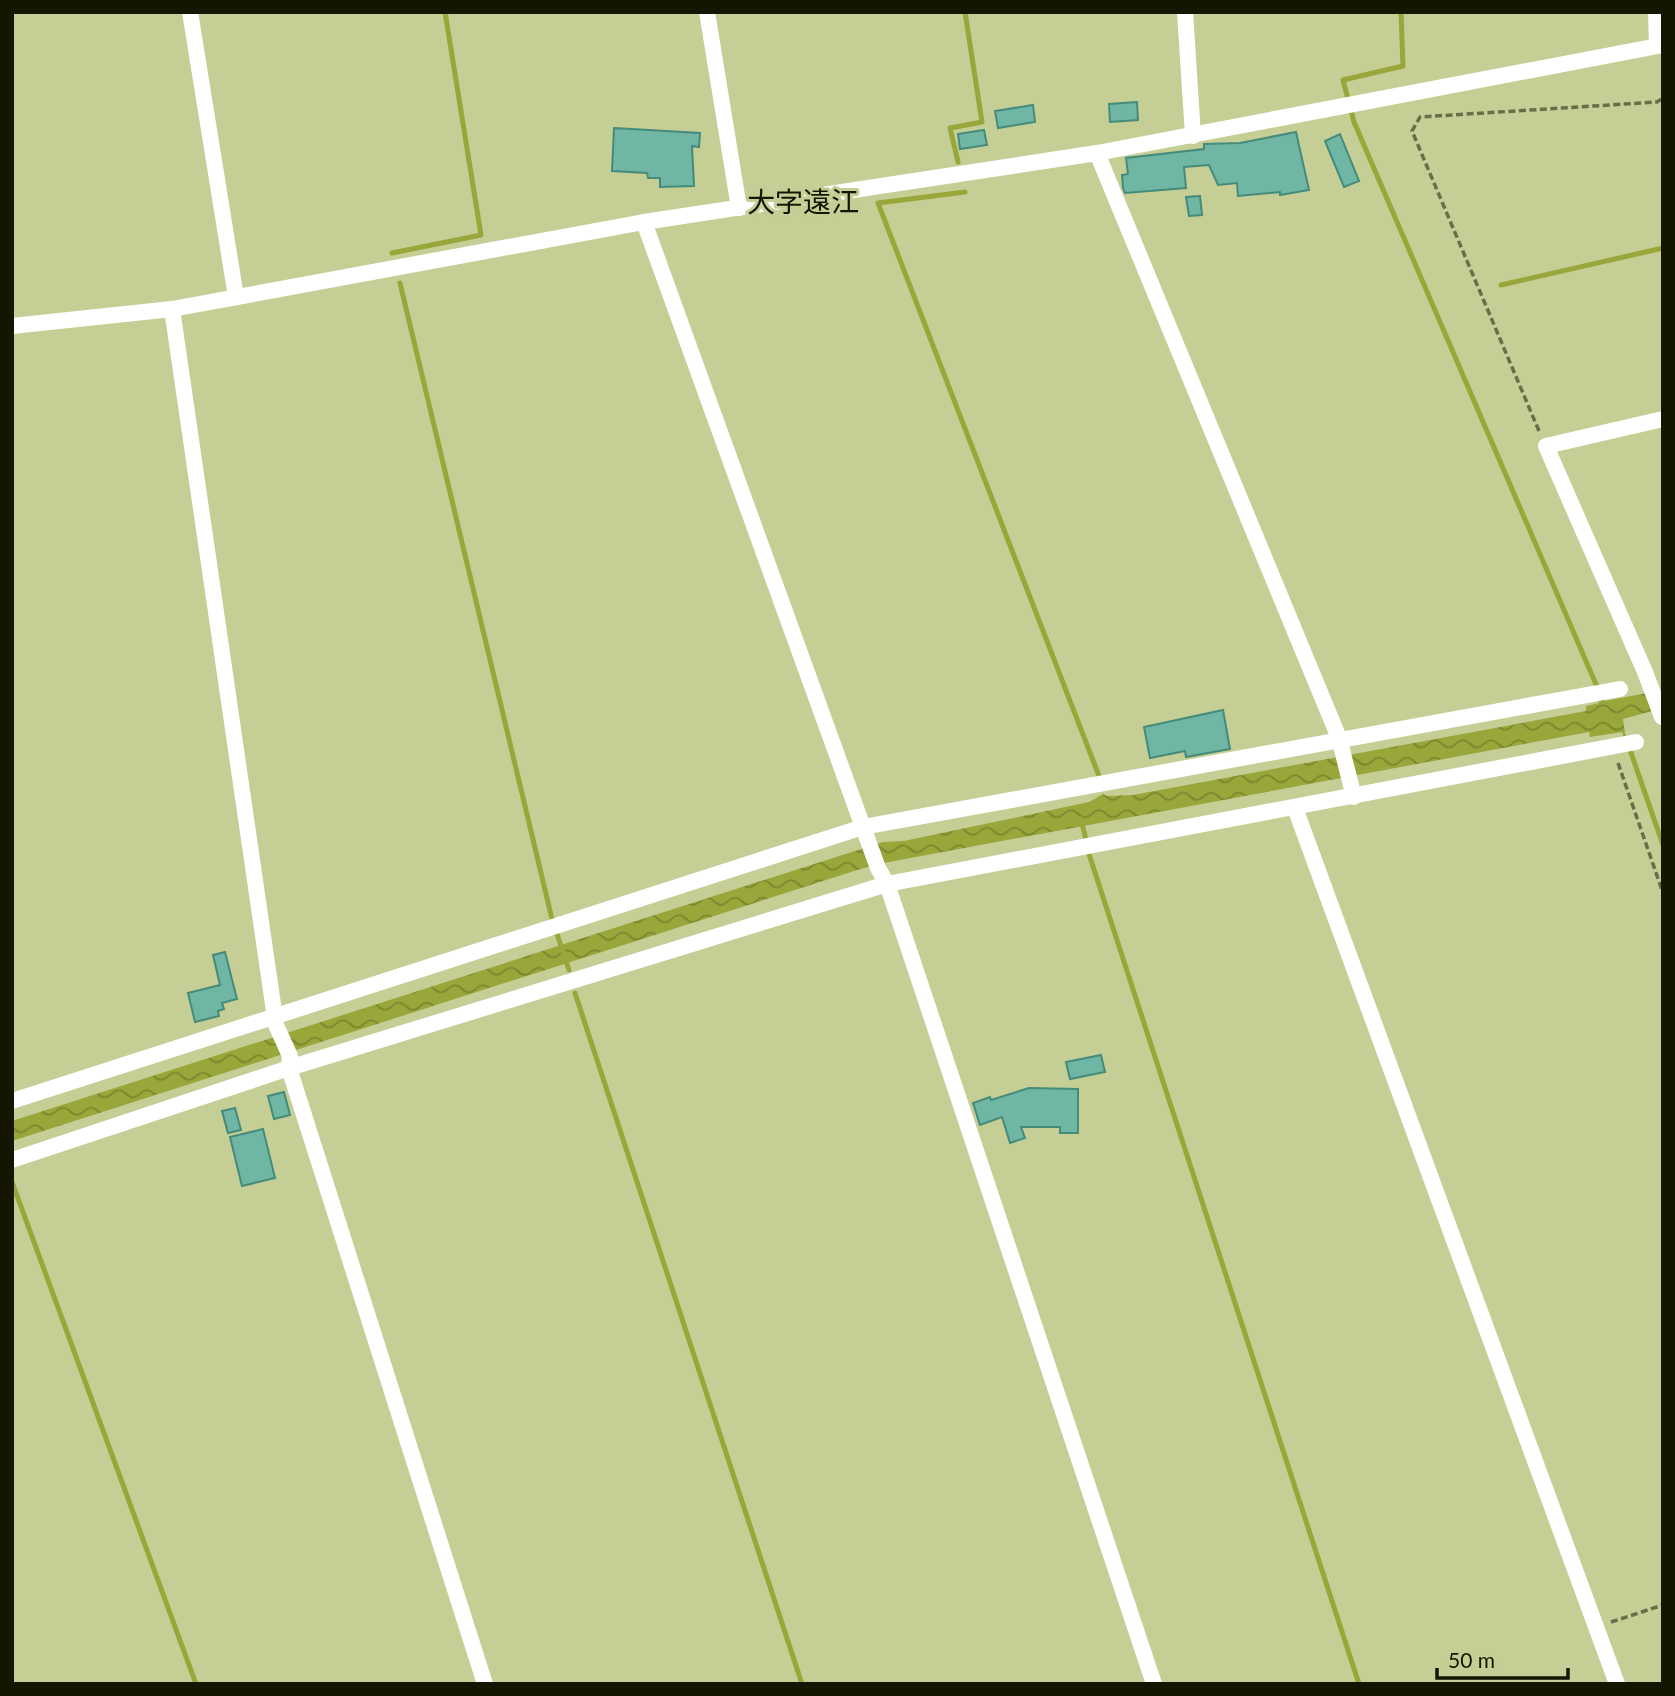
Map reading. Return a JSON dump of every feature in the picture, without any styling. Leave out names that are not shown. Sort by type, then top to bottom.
[{"type":"street","points":[[190,12],[236,297]]},
{"type":"street","points":[[707,12],[739,208]]},
{"type":"street","points":[[1185,12],[1193,136]]},
{"type":"street","points":[[12,326],[172,309],[645,222],[1193,136],[1347,104],[1660,46],[1656,12]]},
{"type":"street","points":[[1097,153],[1340,744],[1352,791]]},
{"type":"street","points":[[645,222],[864,832],[887,884],[1154,1684]]},
{"type":"street","points":[[172,309],[275,1020],[485,1684]]},
{"type":"street","points":[[1662,717],[1546,446],[1663,419]]},
{"type":"street","points":[[12,1101],[864,832],[1340,744],[1606,691]]},
{"type":"street","points":[[12,1160],[290,1062],[887,884],[1295,808],[1352,791],[1623,744]]},
{"type":"street","points":[[1295,808],[1617,1684]]},
{"type":"path","points":[[1546,446],[1412,131],[1420,117],[1657,102],[1663,98]]},
{"type":"path","points":[[1623,744],[1663,893]]},
{"type":"path","points":[[1596,1628],[1663,1605]]},
{"type":"water","points":[[1600,684],[1605,701],[1663,690],[1663,708],[1623,719],[1625,733],[1633,752],[1629,754],[1622,732],[1590,737],[1589,732],[873,865],[12,1141],[12,1121],[883,842],[904,841],[1089,802],[1103,794],[1133,795],[1586,711],[1586,706],[1599,703],[1595,686]]},
{"type":"building","points":[[1137,102],[1138,120],[1110,122],[1109,104]]},
{"type":"building","points":[[1033,105],[1035,122],[998,128],[995,111]]},
{"type":"building","points":[[614,128],[700,133],[699,147],[692,146],[694,186],[660,187],[660,178],[648,178],[647,173],[612,171]]},
{"type":"building","points":[[984,130],[987,145],[960,149],[958,134]]},
{"type":"building","points":[[1296,132],[1309,190],[1280,195],[1280,192],[1238,196],[1237,183],[1218,185],[1209,165],[1184,167],[1186,188],[1125,193],[1123,188],[1122,175],[1128,174],[1126,158],[1204,149],[1204,144],[1240,143]]},
{"type":"building","points":[[1340,134],[1359,181],[1344,187],[1325,141]]},
{"type":"building","points":[[1200,196],[1202,215],[1189,216],[1186,197]]},
{"type":"building","points":[[1223,710],[1230,749],[1186,757],[1185,751],[1150,758],[1144,727]]},
{"type":"building","points":[[225,952],[237,999],[222,1003],[224,1009],[218,1011],[219,1016],[195,1022],[188,993],[220,985],[213,955]]},
{"type":"building","points":[[1101,1055],[1105,1072],[1070,1079],[1066,1062]]},
{"type":"building","points":[[1029,1088],[1078,1089],[1078,1133],[1060,1133],[1060,1127],[1021,1127],[1025,1138],[1010,1143],[1002,1117],[980,1125],[973,1103]]},
{"type":"building","points":[[284,1092],[290,1115],[274,1119],[268,1096]]},
{"type":"building","points":[[235,1108],[241,1130],[228,1133],[222,1111]]},
{"type":"building","points":[[263,1129],[275,1178],[242,1186],[230,1137]]},
{"type":"waterway","points":[[392,253],[481,235],[445,12]]},
{"type":"waterway","points":[[958,162],[950,128],[982,122],[965,12]]},
{"type":"waterway","points":[[1401,12],[1403,66],[1343,80],[1354,122],[1598,689]]},
{"type":"waterway","points":[[965,192],[878,203],[1099,776]]},
{"type":"waterway","points":[[1501,285],[1663,248]]},
{"type":"waterway","points":[[400,283],[552,919]]},
{"type":"waterway","points":[[1629,747],[1663,845]]},
{"type":"waterway","points":[[1081,819],[1086,840]]},
{"type":"waterway","points":[[1089,854],[1359,1684]]},
{"type":"waterway","points":[[557,934],[569,970]]},
{"type":"waterway","points":[[575,993],[802,1684]]},
{"type":"waterway","points":[[12,1182],[196,1684]]},
{"type":"district","name":"大字遠江","points":[[803,201]]}]
